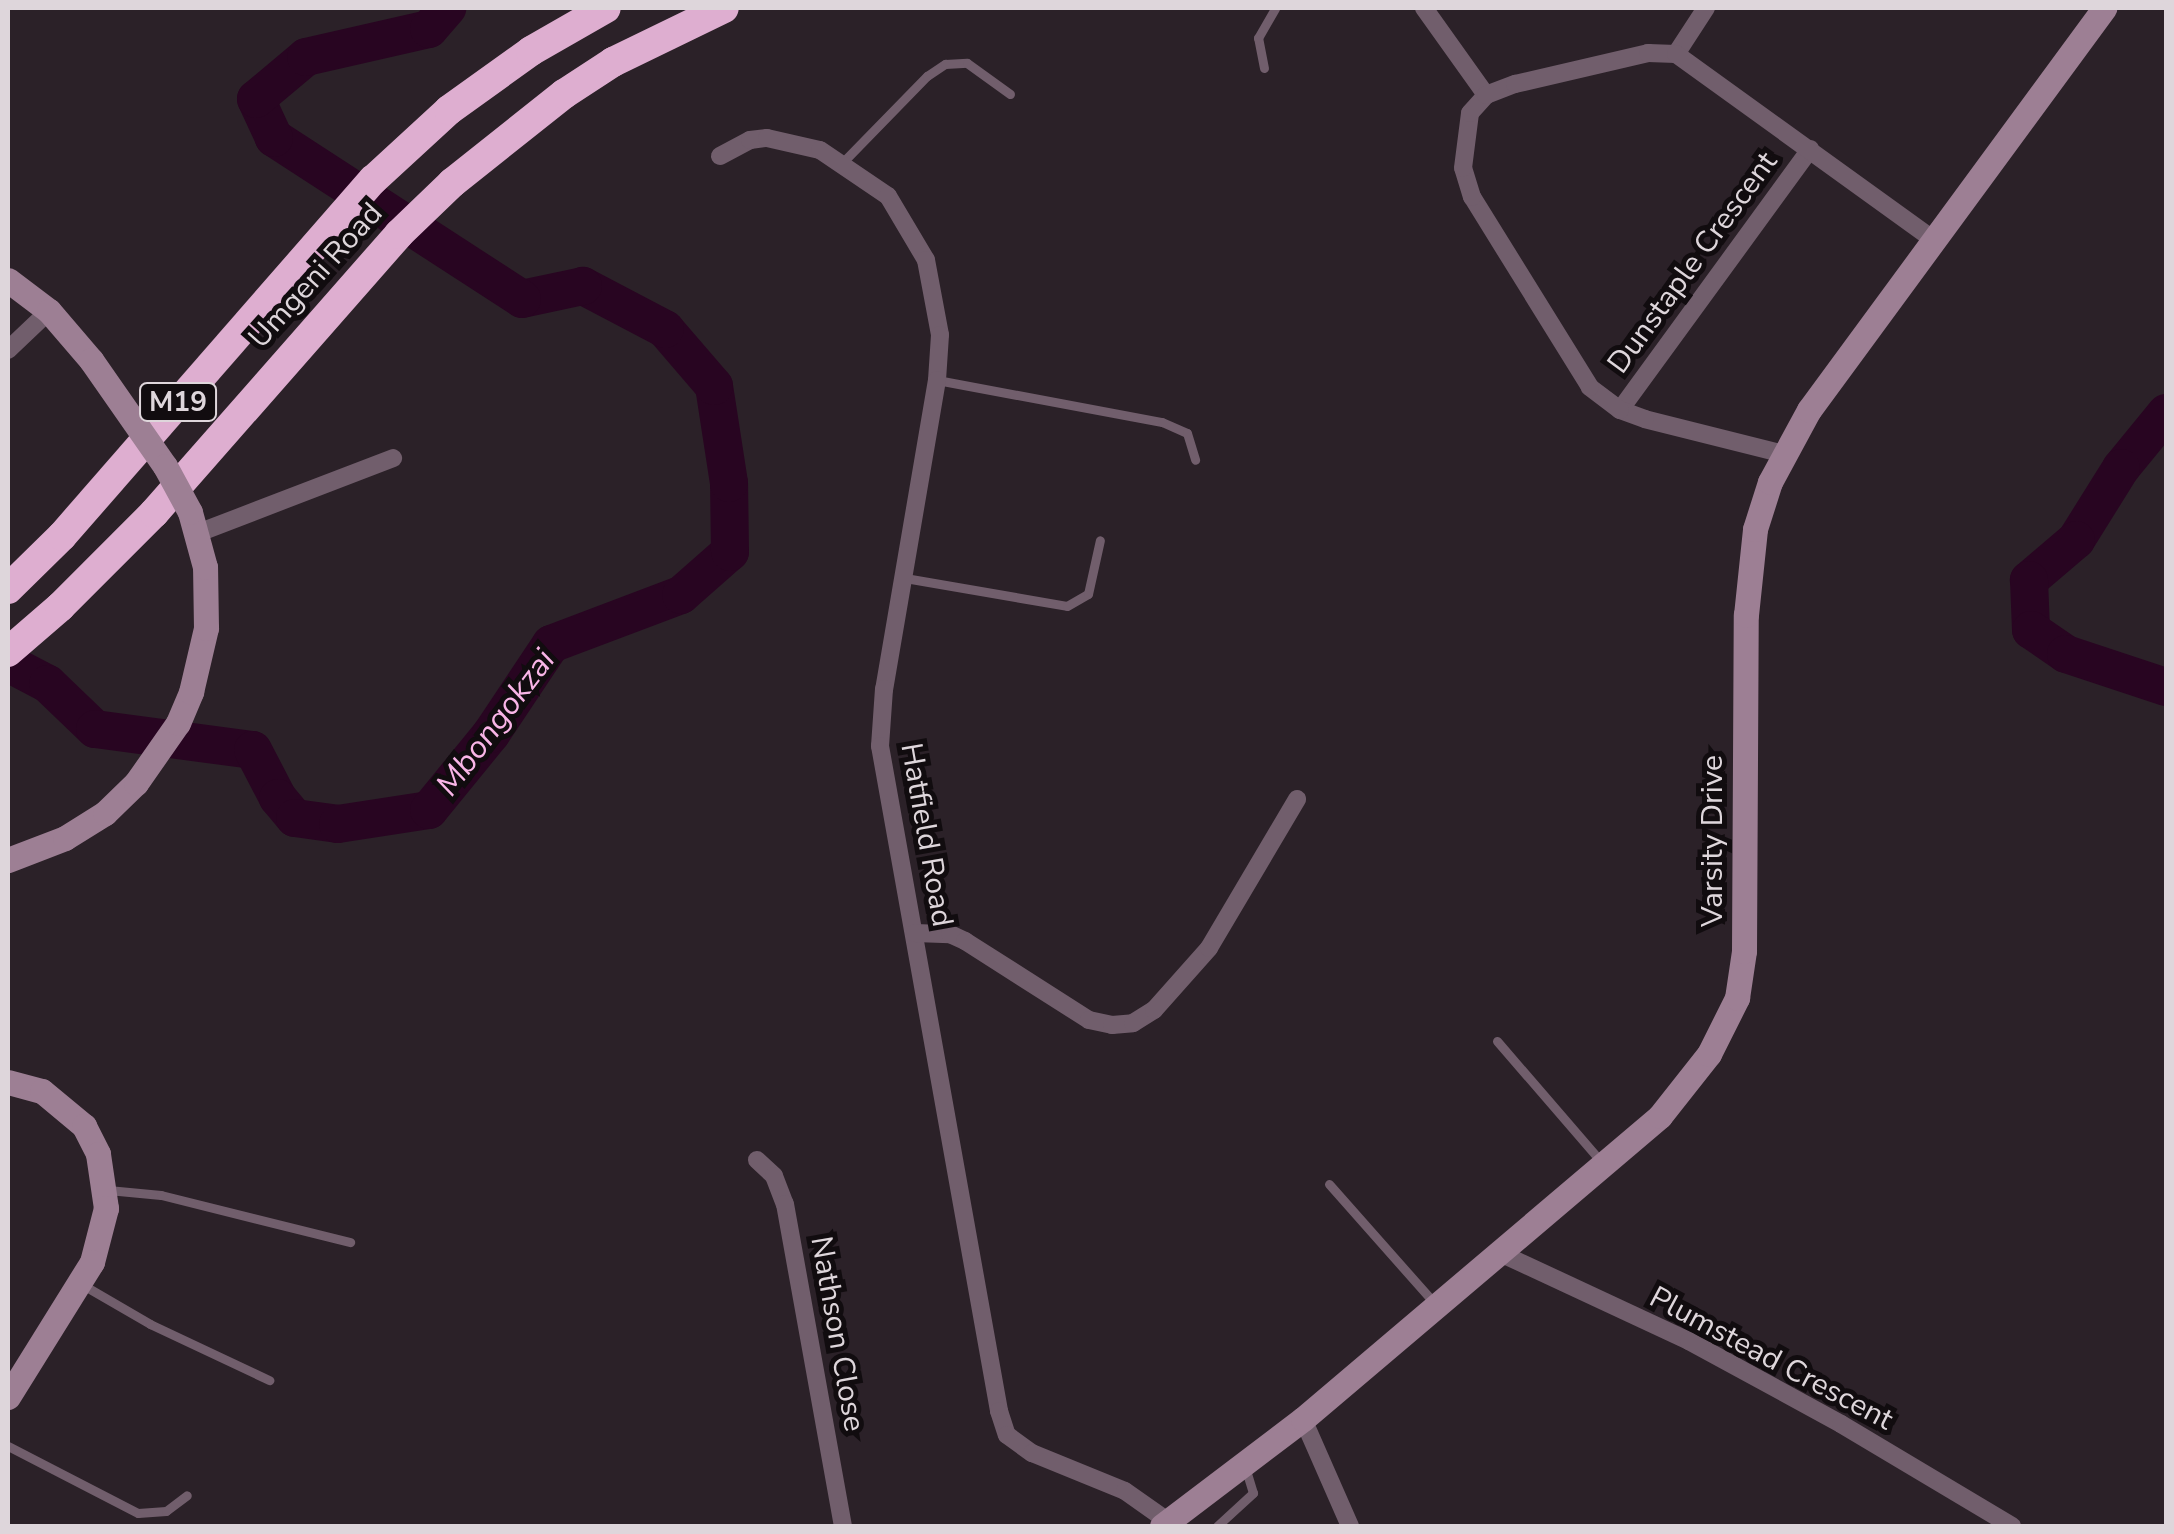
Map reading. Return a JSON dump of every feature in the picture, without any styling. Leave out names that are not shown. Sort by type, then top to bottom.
[{"type":"highway","name":"Umgeni Road","points":[[8,588],[62,536],[373,180],[448,110],[531,52],[606,8]]},
{"type":"highway","name":"Umgeni Road","points":[[8,652],[60,607],[154,512],[408,225],[495,146],[613,62],[724,8]]},
{"type":"street","points":[[1424,8],[1486,95],[1515,84],[1648,54],[1676,54],[1706,8]]},
{"type":"street","name":"Varsity Drive","points":[[1166,1524],[1303,1419],[1603,1164],[1682,1092],[1724,1029],[1736,998],[1746,926],[1746,615],[1752,548],[1762,504],[1809,410],[2104,8]]},
{"type":"street","name":"Dunstaple Crescent","points":[[1676,54],[1935,241]]},
{"type":"street","name":"Dunstaple Crescent","points":[[1486,95],[1470,113],[1464,134],[1463,168],[1472,197],[1579,374],[1620,410],[1784,454]]},
{"type":"street","name":"Hatfield Road","points":[[720,156],[750,140],[767,138],[820,150],[888,196],[926,260],[940,335],[936,380],[884,690],[880,746],[1003,1426],[1008,1435],[1032,1454],[1125,1491],[1166,1524]]},
{"type":"street","name":"Dunstaple Crescent","points":[[1620,410],[1810,149]]},
{"type":"street","points":[[8,280],[49,311],[91,360],[166,466],[194,522],[205,568],[206,628],[191,692],[164,747],[104,813],[65,838],[8,860]]},
{"type":"street","points":[[8,350],[49,311]]},
{"type":"street","points":[[194,522],[393,458]]},
{"type":"street","points":[[916,933],[950,934],[965,941],[1089,1020],[1112,1025],[1133,1023],[1154,1010],[1210,948],[1297,799]]},
{"type":"street","points":[[8,1082],[42,1091],[72,1113],[93,1141],[106,1190],[100,1242],[80,1284],[8,1397]]},
{"type":"street","name":"Nathson Close","points":[[757,1160],[774,1176],[785,1204],[843,1526]]},
{"type":"street","name":"Plumstead Crescent","points":[[1498,1252],[1689,1341],[1840,1424],[2012,1526]]},
{"type":"street","points":[[1303,1419],[1350,1526]]},
{"type":"lane","points":[[1264,68],[1258,38],[1275,8]]},
{"type":"lane","points":[[842,163],[926,76],[945,64],[967,63],[1010,94]]},
{"type":"lane","points":[[936,380],[1162,422],[1187,434],[1196,460]]},
{"type":"lane","points":[[904,578],[1067,606],[1088,594],[1100,540]]},
{"type":"lane","points":[[1497,1041],[1603,1164]]},
{"type":"lane","points":[[1329,1184],[1436,1305]]},
{"type":"lane","points":[[106,1190],[161,1196],[350,1242]]},
{"type":"lane","points":[[80,1284],[150,1324],[269,1380]]},
{"type":"lane","points":[[8,1446],[138,1514],[166,1511],[186,1495]]},
{"type":"lane","points":[[1217,1526],[1253,1493],[1244,1464]]},
{"type":"waterway","name":"Mbongokzai","points":[[8,663],[48,684],[95,729],[253,750],[278,798],[295,818],[338,824],[429,810],[491,734],[551,644],[681,595],[730,552],[729,483],[714,386],[665,329],[583,286],[522,299],[274,138],[256,99],[306,57],[429,29],[447,8]]},
{"type":"waterway","points":[[2166,413],[2121,468],[2076,540],[2029,580],[2031,630],[2066,654],[2166,687]]}]
